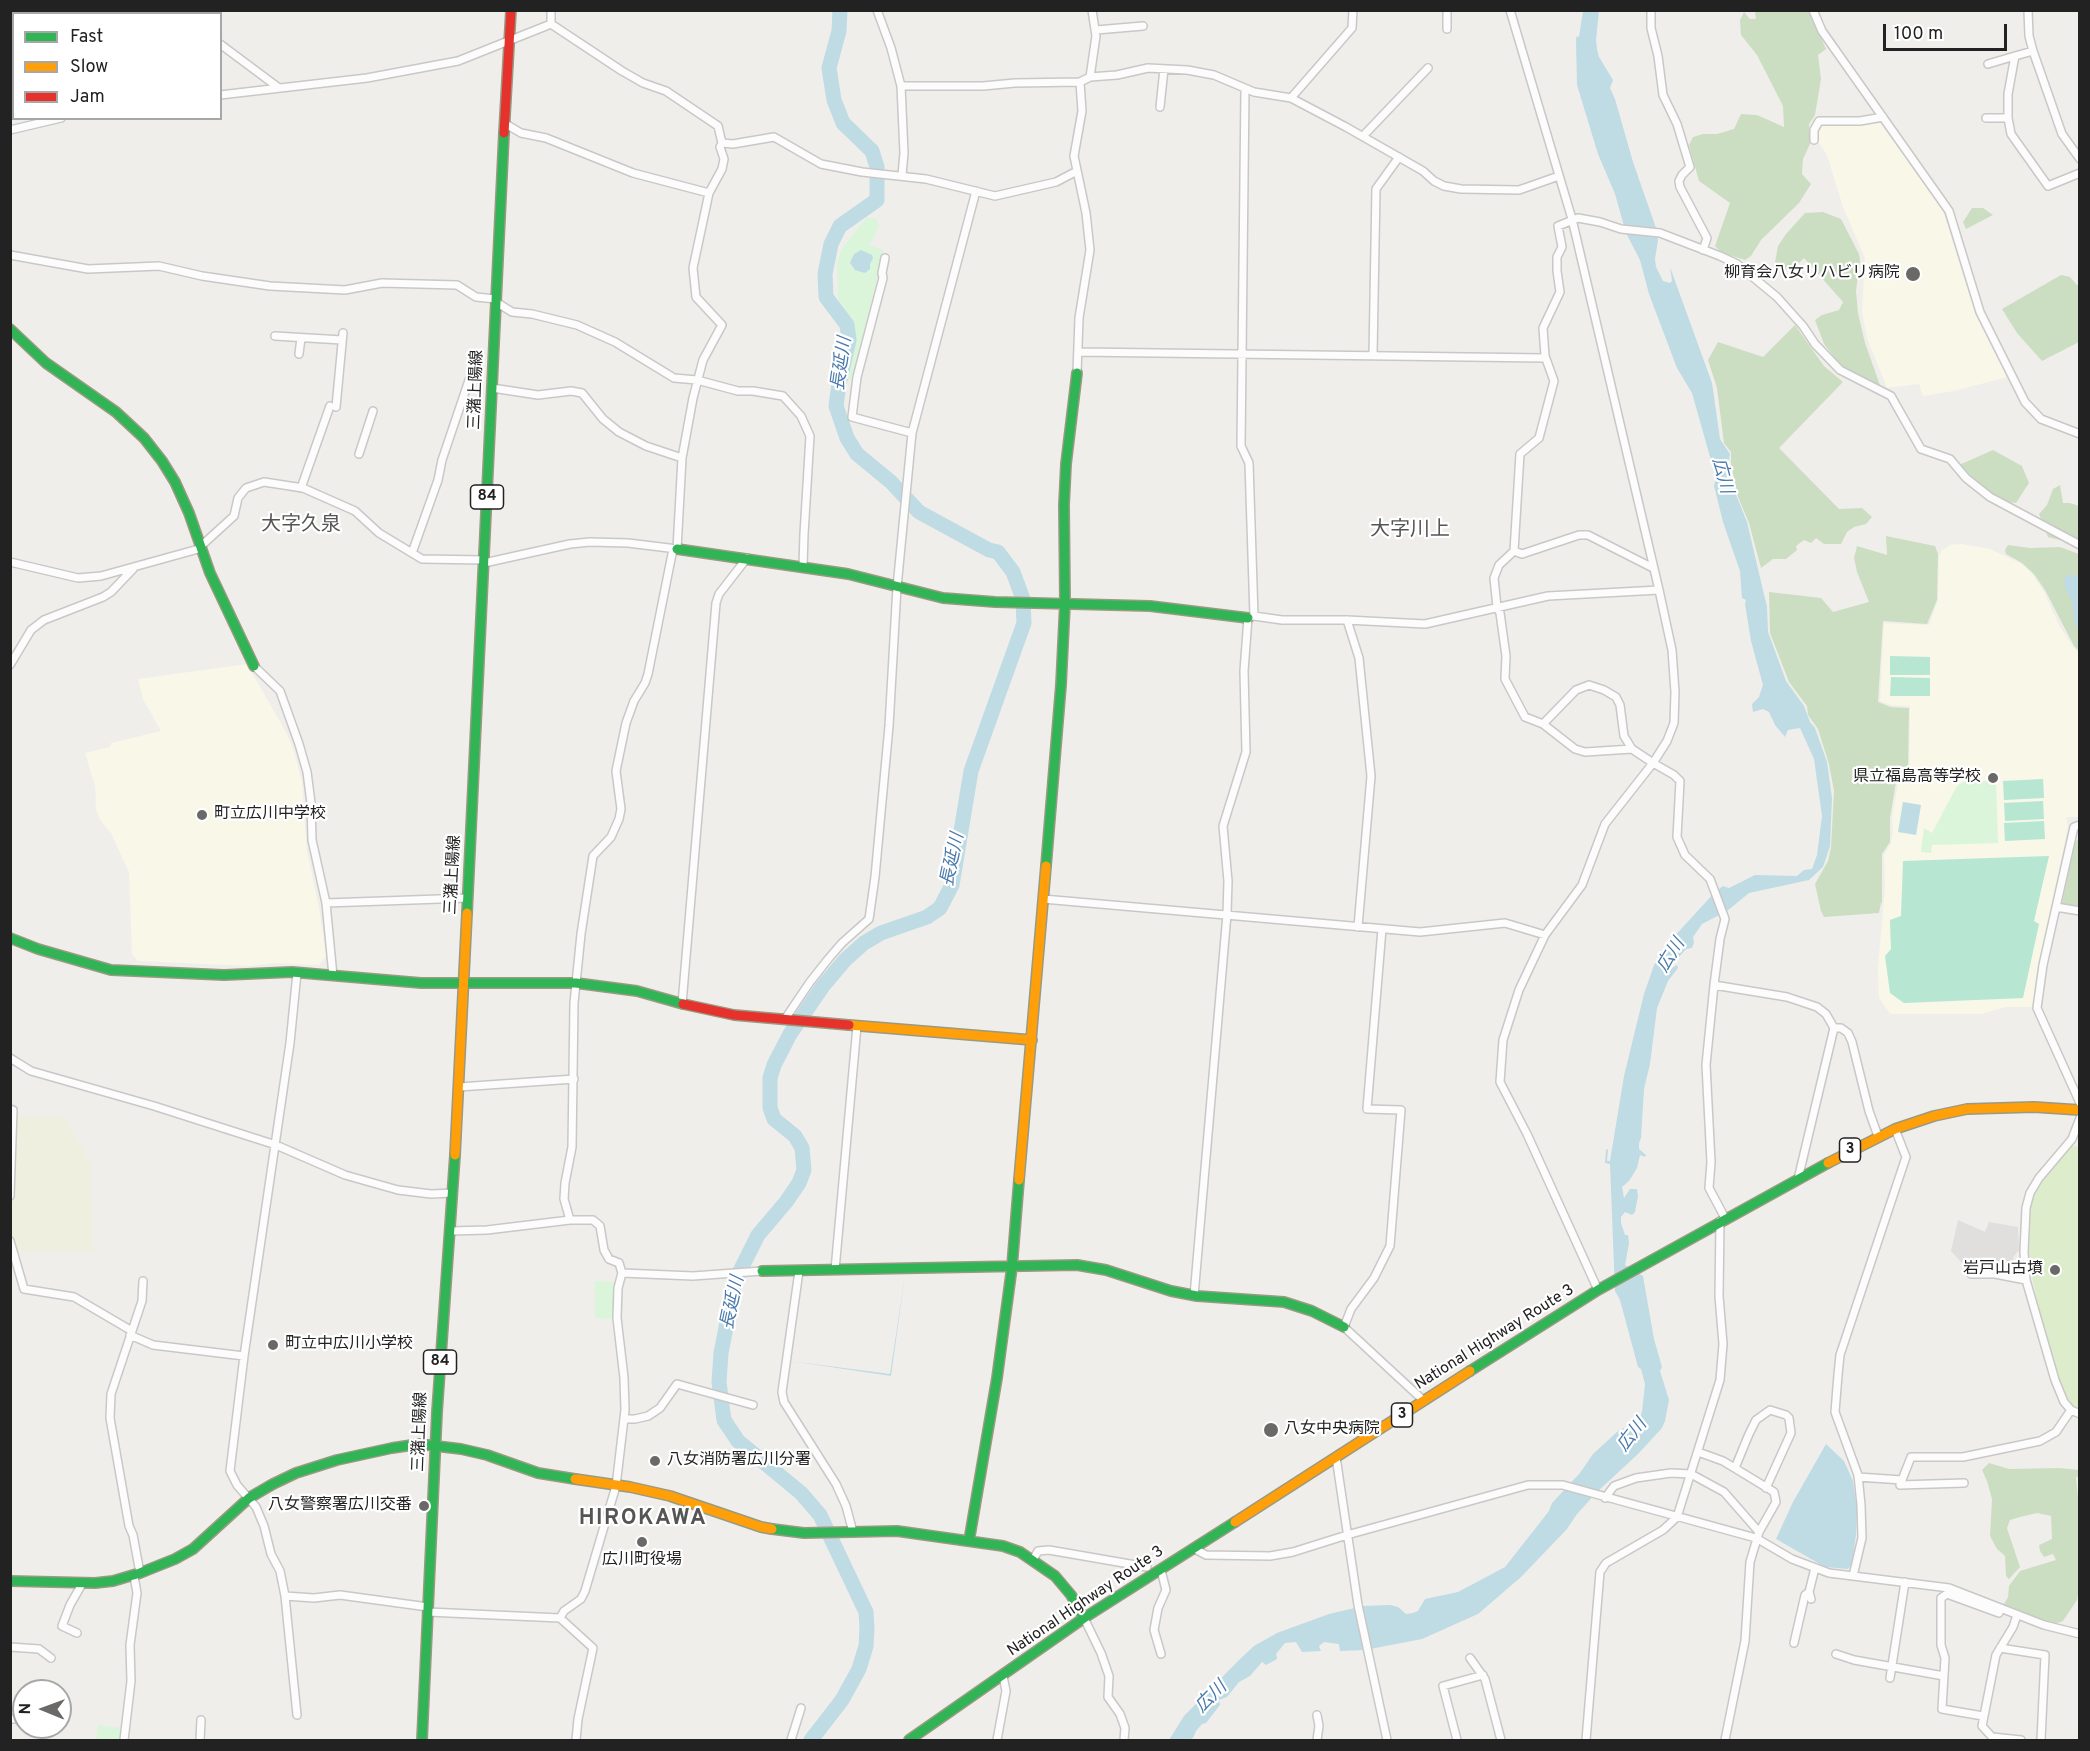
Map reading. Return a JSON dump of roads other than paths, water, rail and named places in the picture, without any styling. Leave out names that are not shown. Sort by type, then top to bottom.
[{"type":"main road","name":"三潴上陽線","points":[[422,1740],[447,1250],[452,1232],[511,10]]},
{"type":"main road","points":[[10,330],[46,363],[116,412],[144,438],[162,461],[175,482],[219,593],[254,666]]},
{"type":"main road","points":[[969,1541],[998,1378],[1012,1267],[1061,685],[1065,603],[1066,464],[1077,373]]},
{"type":"main road","points":[[675,549],[804,566],[943,598],[970,601],[1150,606],[1251,617]]},
{"type":"main road","points":[[10,938],[49,953],[111,970],[224,975],[297,973],[421,983],[576,983],[637,991],[682,1004],[734,1014],[1032,1040]]},
{"type":"main road","name":"National Highway Route 3","points":[[909,1740],[1084,1618],[1195,1549],[1335,1456],[1598,1290],[1722,1219],[1878,1136],[1934,1116],[1967,1109],[2034,1107],[2079,1110]]},
{"type":"main road","points":[[762,1271],[1084,1266],[1106,1270],[1194,1296],[1284,1302],[1312,1311],[1344,1327]]},
{"type":"main road","points":[[10,1581],[82,1584],[113,1581],[137,1574],[176,1559],[193,1549],[249,1498],[296,1473],[337,1460],[418,1444],[487,1455],[538,1473],[670,1496],[772,1529],[804,1533],[897,1531],[1003,1546],[1020,1552],[1055,1576],[1071,1595],[1084,1618]]},
{"type":"street","points":[[550,24],[551,10]]},
{"type":"street","points":[[877,10],[891,48],[901,86],[904,153],[902,175]]},
{"type":"street","points":[[1090,77],[1096,30],[1092,10]]},
{"type":"street","points":[[1292,98],[1352,28],[1353,10]]},
{"type":"street","points":[[1447,10],[1447,28]]},
{"type":"street","points":[[1510,10],[1572,219],[1659,590],[1671,650],[1675,692],[1674,723],[1667,741],[1653,764],[1605,824],[1582,885],[1545,935],[1519,990],[1503,1040],[1500,1082],[1532,1144],[1598,1290]]},
{"type":"street","points":[[1652,10],[1651,28],[1658,56],[1663,96],[1677,124],[1690,167],[1679,181],[1680,187],[1707,238],[1703,250]]},
{"type":"street","points":[[1813,10],[1822,31],[1949,211],[1980,312],[2025,402],[2041,419],[2079,434]]},
{"type":"street","points":[[2028,10],[2029,36],[2033,51],[2062,134],[2079,159]]},
{"type":"street","points":[[222,95],[367,78],[458,61],[550,24]]},
{"type":"street","points":[[550,24],[622,71],[643,83],[666,91],[704,118],[711,120],[718,126],[724,159],[722,169],[709,194],[693,268],[696,297],[722,325],[703,360],[697,380],[682,458],[675,549],[648,674],[626,723],[616,771],[621,809],[620,819],[614,833],[593,856],[581,933],[574,1003],[572,1147],[564,1198],[570,1220]]},
{"type":"street","points":[[1096,30],[1143,26]]},
{"type":"street","points":[[222,45],[279,88]]},
{"type":"street","points":[[1988,64],[2033,51]]},
{"type":"street","points":[[2015,56],[2008,94],[2010,134],[2048,186],[2079,173]]},
{"type":"street","points":[[901,86],[1080,82],[1090,77],[1117,75],[1148,68],[1187,70],[1214,75],[1245,89],[1292,98],[1363,136],[1444,186],[1461,189],[1519,190],[1559,176]]},
{"type":"street","points":[[1363,136],[1428,68]]},
{"type":"street","points":[[1160,107],[1164,69]]},
{"type":"street","points":[[1077,373],[1079,318],[1090,250],[1086,213],[1074,156],[1082,111],[1080,82]]},
{"type":"street","points":[[1194,1296],[1227,914],[1228,881],[1222,826],[1246,752],[1244,671],[1251,617],[1249,463],[1241,446],[1245,89]]},
{"type":"street","points":[[1814,140],[1814,130],[1819,121],[1860,121],[1883,117]]},
{"type":"street","points":[[1986,118],[2008,118]]},
{"type":"street","points":[[10,130],[52,120]]},
{"type":"street","points":[[504,123],[520,133],[546,138],[633,173],[709,194]]},
{"type":"street","points":[[722,143],[733,144],[774,137],[821,164],[862,172],[902,175],[995,196],[1056,182],[1077,171]]},
{"type":"street","points":[[1373,355],[1376,189],[1399,157]]},
{"type":"street","points":[[787,1019],[810,982],[829,958],[869,919],[889,726],[897,586],[912,433],[976,191]]},
{"type":"street","points":[[1632,749],[1585,752],[1575,749],[1543,724],[1525,717],[1505,679],[1506,656],[1494,578],[1500,565],[1514,551],[1520,454],[1539,438],[1554,381],[1545,358],[1543,328],[1560,291],[1557,257],[1562,246],[1558,226],[1572,219],[1600,222],[1621,229],[1660,233],[1737,264],[1777,297],[1803,326],[1815,344],[1840,370],[1891,396],[1921,449],[1950,459],[1966,478],[1990,497],[2079,545]]},
{"type":"street","points":[[10,255],[88,269],[159,266],[202,276],[270,286],[345,290],[382,283],[457,285],[476,297],[496,300],[512,312],[577,324],[615,342],[674,378],[697,380],[738,391],[783,396],[801,416],[810,435],[804,566]]},
{"type":"street","points":[[885,258],[883,278],[857,377],[852,417],[912,433]]},
{"type":"street","points":[[275,336],[343,337],[333,406],[301,488]]},
{"type":"street","points":[[299,354],[301,338]]},
{"type":"street","points":[[1079,352],[1545,358]]},
{"type":"street","points":[[412,553],[469,380]]},
{"type":"street","points":[[492,388],[538,395],[571,391],[582,393],[603,419],[619,432],[646,446],[682,458]]},
{"type":"street","points":[[359,454],[373,411]]},
{"type":"street","points":[[10,562],[78,578],[133,569],[201,547],[234,516],[238,498],[246,488],[264,482],[301,488],[355,511],[379,533],[422,559],[485,562],[590,542],[628,543],[675,549]]},
{"type":"street","points":[[1514,551],[1522,554],[1579,535],[1588,535],[1653,568]]},
{"type":"street","points":[[682,1004],[716,603],[719,594],[747,558]]},
{"type":"street","points":[[10,665],[31,630],[44,620],[103,597],[111,592],[133,569]]},
{"type":"street","points":[[1251,617],[1425,624],[1548,596],[1659,590]]},
{"type":"street","points":[[1347,620],[1359,658],[1371,776],[1358,927]]},
{"type":"street","points":[[254,666],[280,691],[307,772],[312,840],[326,903],[333,976]]},
{"type":"street","points":[[1543,724],[1576,690],[1589,686],[1605,690],[1616,697],[1620,705],[1624,736],[1632,749],[1680,781],[1677,837],[1685,855],[1704,872],[1715,890],[1725,915],[1714,985],[1706,1065],[1712,1162],[1709,1188],[1722,1219],[1719,1296],[1723,1344],[1720,1380],[1677,1517],[1663,1530],[1606,1563],[1600,1572],[1586,1740]]},
{"type":"street","points":[[2079,825],[2074,826],[2043,965],[2037,1008],[2079,1103]]},
{"type":"street","points":[[326,903],[468,898]]},
{"type":"street","points":[[1042,899],[1420,932],[1505,923],[1545,935]]},
{"type":"street","points":[[2056,907],[2079,911]]},
{"type":"street","points":[[1382,929],[1367,1108],[1401,1110],[1390,1246],[1374,1278],[1351,1309],[1344,1327],[1424,1401]]},
{"type":"street","points":[[297,973],[290,1043],[244,1356],[230,1471],[237,1485],[256,1507],[264,1526],[271,1554],[280,1571],[285,1596],[297,1715]]},
{"type":"street","points":[[1714,985],[1787,997],[1817,1007],[1826,1014],[1834,1028],[1798,1179]]},
{"type":"street","points":[[835,1270],[857,1026]]},
{"type":"street","points":[[1834,1028],[1840,1028],[1848,1033],[1852,1042],[1869,1111],[1878,1136]]},
{"type":"street","points":[[10,1058],[31,1071],[154,1106],[276,1145],[345,1175],[398,1190],[430,1194],[453,1193]]},
{"type":"street","points":[[459,1087],[574,1079]]},
{"type":"street","points":[[10,1109],[13,1110],[10,1196]]},
{"type":"street","points":[[2079,1118],[2072,1139],[2039,1178],[2030,1193],[2026,1208],[2024,1252],[2026,1280],[2055,1380],[2064,1402],[2071,1410],[2079,1414]]},
{"type":"street","points":[[1853,1575],[1862,1538],[1858,1477],[1835,1412],[1840,1355],[1906,1158],[1895,1129]]},
{"type":"street","points":[[452,1232],[570,1220],[593,1220],[600,1226],[604,1250],[609,1259],[619,1263],[622,1273],[618,1288],[617,1318],[624,1378],[624,1419],[616,1486],[585,1591],[581,1599],[564,1611],[560,1618]]},
{"type":"street","points":[[10,1241],[24,1289],[74,1297],[153,1344],[244,1356]]},
{"type":"street","points":[[622,1273],[693,1276],[762,1271]]},
{"type":"street","points":[[800,1271],[782,1392],[784,1402],[836,1484],[846,1506],[853,1532]]},
{"type":"street","points":[[1971,1274],[2026,1280]]},
{"type":"street","points":[[124,1740],[131,1681],[130,1645],[137,1593],[137,1574],[133,1535],[129,1526],[110,1418],[111,1394],[142,1301],[143,1281]]},
{"type":"street","points":[[624,1419],[648,1416],[660,1408],[677,1384],[753,1405]]},
{"type":"street","points":[[1736,1468],[1756,1420],[1770,1410],[1786,1415],[1789,1418],[1791,1433],[1766,1488]]},
{"type":"street","points":[[1964,1483],[1900,1485],[1911,1457],[1963,1457],[2040,1441],[2056,1432],[2071,1410]]},
{"type":"street","points":[[1698,1452],[1723,1461],[1774,1492],[1776,1502],[1757,1535],[1749,1572],[1745,1641],[1725,1740]]},
{"type":"street","points":[[1335,1456],[1358,1605],[1387,1740]]},
{"type":"street","points":[[1602,1497],[1614,1486],[1636,1478],[1671,1473],[1691,1474],[1724,1492],[1757,1535],[1792,1559],[1829,1573],[1949,1588],[2044,1625],[2079,1635]]},
{"type":"street","points":[[1858,1477],[1902,1480]]},
{"type":"street","points":[[1195,1549],[1206,1555],[1270,1556],[1293,1552],[1528,1485],[1563,1485],[1677,1517],[1757,1535]]},
{"type":"street","points":[[1033,1560],[1038,1551],[1049,1550],[1147,1567]]},
{"type":"street","points":[[1794,1643],[1805,1595],[1810,1595],[1815,1568]]},
{"type":"street","points":[[1161,1570],[1166,1590],[1158,1608],[1154,1630],[1161,1654]]},
{"type":"street","points":[[1890,1678],[1905,1582]]},
{"type":"street","points":[[77,1633],[62,1626],[70,1605],[82,1584]]},
{"type":"street","points":[[1983,1716],[1942,1709],[1945,1658],[1941,1645],[1941,1598],[1947,1594],[1999,1613],[2001,1608]]},
{"type":"street","points":[[285,1596],[314,1598],[340,1595],[428,1610],[560,1618],[594,1648],[578,1719],[576,1740]]},
{"type":"street","points":[[2017,1615],[2013,1627],[1996,1655],[1982,1726],[1992,1737],[2021,1740]]},
{"type":"street","points":[[1084,1618],[1109,1676],[1108,1697],[1120,1714],[1125,1728],[1124,1740]]},
{"type":"street","points":[[10,1647],[39,1649],[51,1658]]},
{"type":"street","points":[[2000,1648],[2045,1655],[2041,1740]]},
{"type":"street","points":[[1836,1654],[1854,1660],[1944,1676]]},
{"type":"street","points":[[1470,1658],[1483,1675],[1501,1740]]},
{"type":"street","points":[[1457,1740],[1443,1686],[1483,1675]]},
{"type":"street","points":[[997,1740],[1006,1691],[1003,1676]]},
{"type":"street","points":[[791,1740],[801,1708]]},
{"type":"street","points":[[1317,1715],[1319,1726],[1317,1740]]},
{"type":"street","points":[[200,1740],[201,1720]]},
{"type":"water","name":"広川","points":[[1583,11],[1599,11],[1597,49],[1599,57],[1613,80],[1610,88],[1656,228],[1658,240],[1656,267],[1663,281],[1670,283],[1672,281],[1670,267],[1712,383],[1720,439],[1730,454],[1728,464],[1735,492],[1747,522],[1767,607],[1768,632],[1786,681],[1804,706],[1815,728],[1827,762],[1832,798],[1830,846],[1823,867],[1809,880],[1749,893],[1727,911],[1702,924],[1693,937],[1692,948],[1686,949],[1670,967],[1677,965],[1678,968],[1668,981],[1657,1008],[1650,1064],[1644,1089],[1639,1143],[1639,1149],[1646,1155],[1645,1157],[1640,1155],[1637,1168],[1622,1187],[1624,1198],[1630,1189],[1637,1189],[1638,1196],[1635,1212],[1632,1215],[1625,1212],[1621,1217],[1621,1223],[1625,1235],[1628,1235],[1629,1243],[1625,1265],[1643,1276],[1654,1339],[1662,1367],[1660,1371],[1669,1400],[1662,1428],[1598,1491],[1567,1529],[1521,1577],[1478,1614],[1422,1639],[1365,1650],[1340,1651],[1339,1644],[1324,1642],[1319,1646],[1321,1651],[1302,1652],[1296,1642],[1285,1643],[1276,1654],[1277,1659],[1266,1665],[1262,1662],[1250,1676],[1239,1682],[1227,1697],[1219,1700],[1220,1705],[1206,1723],[1196,1731],[1193,1738],[1169,1740],[1184,1716],[1239,1660],[1254,1646],[1277,1633],[1329,1614],[1363,1606],[1390,1605],[1398,1607],[1406,1614],[1413,1613],[1418,1611],[1425,1599],[1458,1592],[1505,1567],[1549,1511],[1552,1503],[1580,1473],[1593,1454],[1617,1432],[1639,1419],[1645,1384],[1641,1369],[1638,1367],[1620,1300],[1615,1291],[1610,1164],[1605,1163],[1606,1149],[1608,1150],[1607,1161],[1610,1161],[1624,1076],[1644,994],[1654,965],[1661,954],[1715,892],[1723,886],[1729,888],[1755,875],[1797,876],[1804,870],[1812,869],[1817,855],[1822,816],[1814,759],[1800,728],[1788,730],[1785,737],[1775,725],[1769,712],[1763,709],[1753,712],[1752,704],[1759,697],[1763,685],[1751,641],[1746,600],[1742,598],[1740,571],[1723,522],[1714,486],[1716,478],[1692,393],[1677,368],[1649,294],[1640,260],[1626,233],[1615,194],[1598,154],[1577,85],[1576,39],[1577,36],[1579,37]]},
{"type":"water","points":[[861,250],[872,255],[873,258],[870,269],[865,273],[855,270],[850,263],[854,254]]},
{"type":"water","points":[[2068,575],[2079,577],[2079,628],[2075,625],[2072,601],[2064,582]]},
{"type":"water","points":[[1903,802],[1921,805],[1916,835],[1898,832]]},
{"type":"water","points":[[905,1275],[891,1376],[790,1361],[890,1374]]},
{"type":"water","points":[[1826,1444],[1844,1461],[1853,1481],[1857,1511],[1856,1535],[1852,1564],[1848,1569],[1825,1567],[1776,1539],[1793,1502]]},
{"type":"waterway","name":"長延川","points":[[811,1740],[842,1700],[859,1669],[866,1646],[866,1612],[820,1515],[801,1493],[738,1441],[724,1420],[719,1382],[721,1353],[735,1281],[758,1235],[786,1202],[799,1183],[804,1170],[802,1148],[795,1136],[774,1119],[770,1108],[770,1078],[790,1034],[823,986],[845,960],[864,943],[881,933],[927,917],[940,908],[952,885],[971,771],[1024,623],[1023,599],[1013,572],[998,552],[989,550],[919,512],[891,482],[857,454],[847,438],[836,406],[849,340],[847,325],[826,297],[825,274],[831,244],[840,226],[877,200],[877,167],[872,151],[843,123],[834,100],[829,68],[839,31],[840,10]]},
{"type":"place","name":"柳育会八女リハビリ病院","points":[[1913,274]]},
{"type":"place","name":"県立福島高等学校","points":[[1993,778]]},
{"type":"place","name":"町立広川中学校","points":[[202,815]]},
{"type":"place","name":"岩戸山古墳","points":[[2055,1270]]},
{"type":"place","name":"町立中広川小学校","points":[[273,1345]]},
{"type":"place","name":"八女中央病院","points":[[1271,1430]]},
{"type":"place","name":"八女消防署広川分署","points":[[655,1461]]},
{"type":"place","name":"八女警察署広川交番","points":[[424,1506]]},
{"type":"place","name":"広川町役場","points":[[642,1542]]},
{"type":"district","name":"大字久泉","points":[[301,526]]},
{"type":"district","name":"大字川上","points":[[1410,531]]},
{"type":"district","name":"HIROKAWA","points":[[643,1520]]}]
